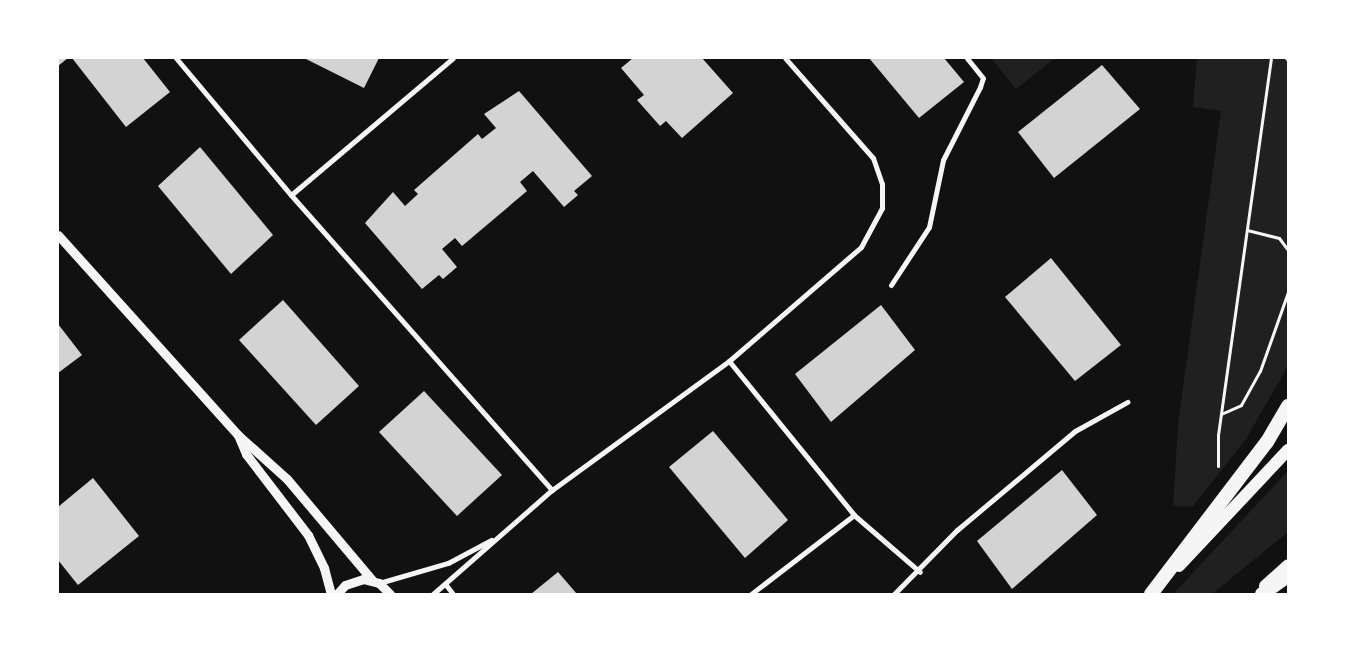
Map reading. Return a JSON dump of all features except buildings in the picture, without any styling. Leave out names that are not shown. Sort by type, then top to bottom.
[{"type":"highway","points":[[1152,594],[1267,442],[1288,406]]},
{"type":"highway","points":[[1262,594],[1288,576]]},
{"type":"main road","points":[[1152,594],[1288,450]]},
{"type":"main road","points":[[1255,594],[1288,565]]},
{"type":"street","points":[[176,58],[291,195],[552,490]]},
{"type":"street","points":[[291,195],[453,58]]},
{"type":"street","points":[[433,594],[446,585],[498,535],[552,490],[729,361],[861,247],[882,208],[882,184],[873,158],[785,58]]},
{"type":"street","points":[[890,285],[930,227],[943,160],[980,87],[983,78],[967,58]]},
{"type":"street","points":[[58,235],[238,435],[287,479],[375,582],[390,594]]},
{"type":"street","points":[[729,361],[854,515],[920,572]]},
{"type":"street","points":[[894,594],[920,572],[957,530],[1075,431],[1127,402]]},
{"type":"street","points":[[238,435],[246,454],[308,535],[324,568],[331,594]]},
{"type":"street","points":[[751,594],[854,515]]},
{"type":"street","points":[[337,594],[353,581],[375,582],[448,563],[498,535]]},
{"type":"street","points":[[446,585],[453,594]]},
{"type":"path","points":[[1218,466],[1221,415],[1271,58]]},
{"type":"path","points":[[1247,230],[1279,238],[1288,250]]},
{"type":"path","points":[[1221,415],[1241,405],[1260,371],[1288,292]]},
{"type":"shaded area","points":[[991,58],[1055,58],[1016,89]]},
{"type":"shaded area","points":[[1197,58],[1288,58],[1288,366],[1246,439],[1193,506],[1181,507],[1173,505],[1178,424],[1221,111],[1193,107]]},
{"type":"shaded area","points":[[1288,471],[1288,532],[1212,594],[1173,594]]}]
